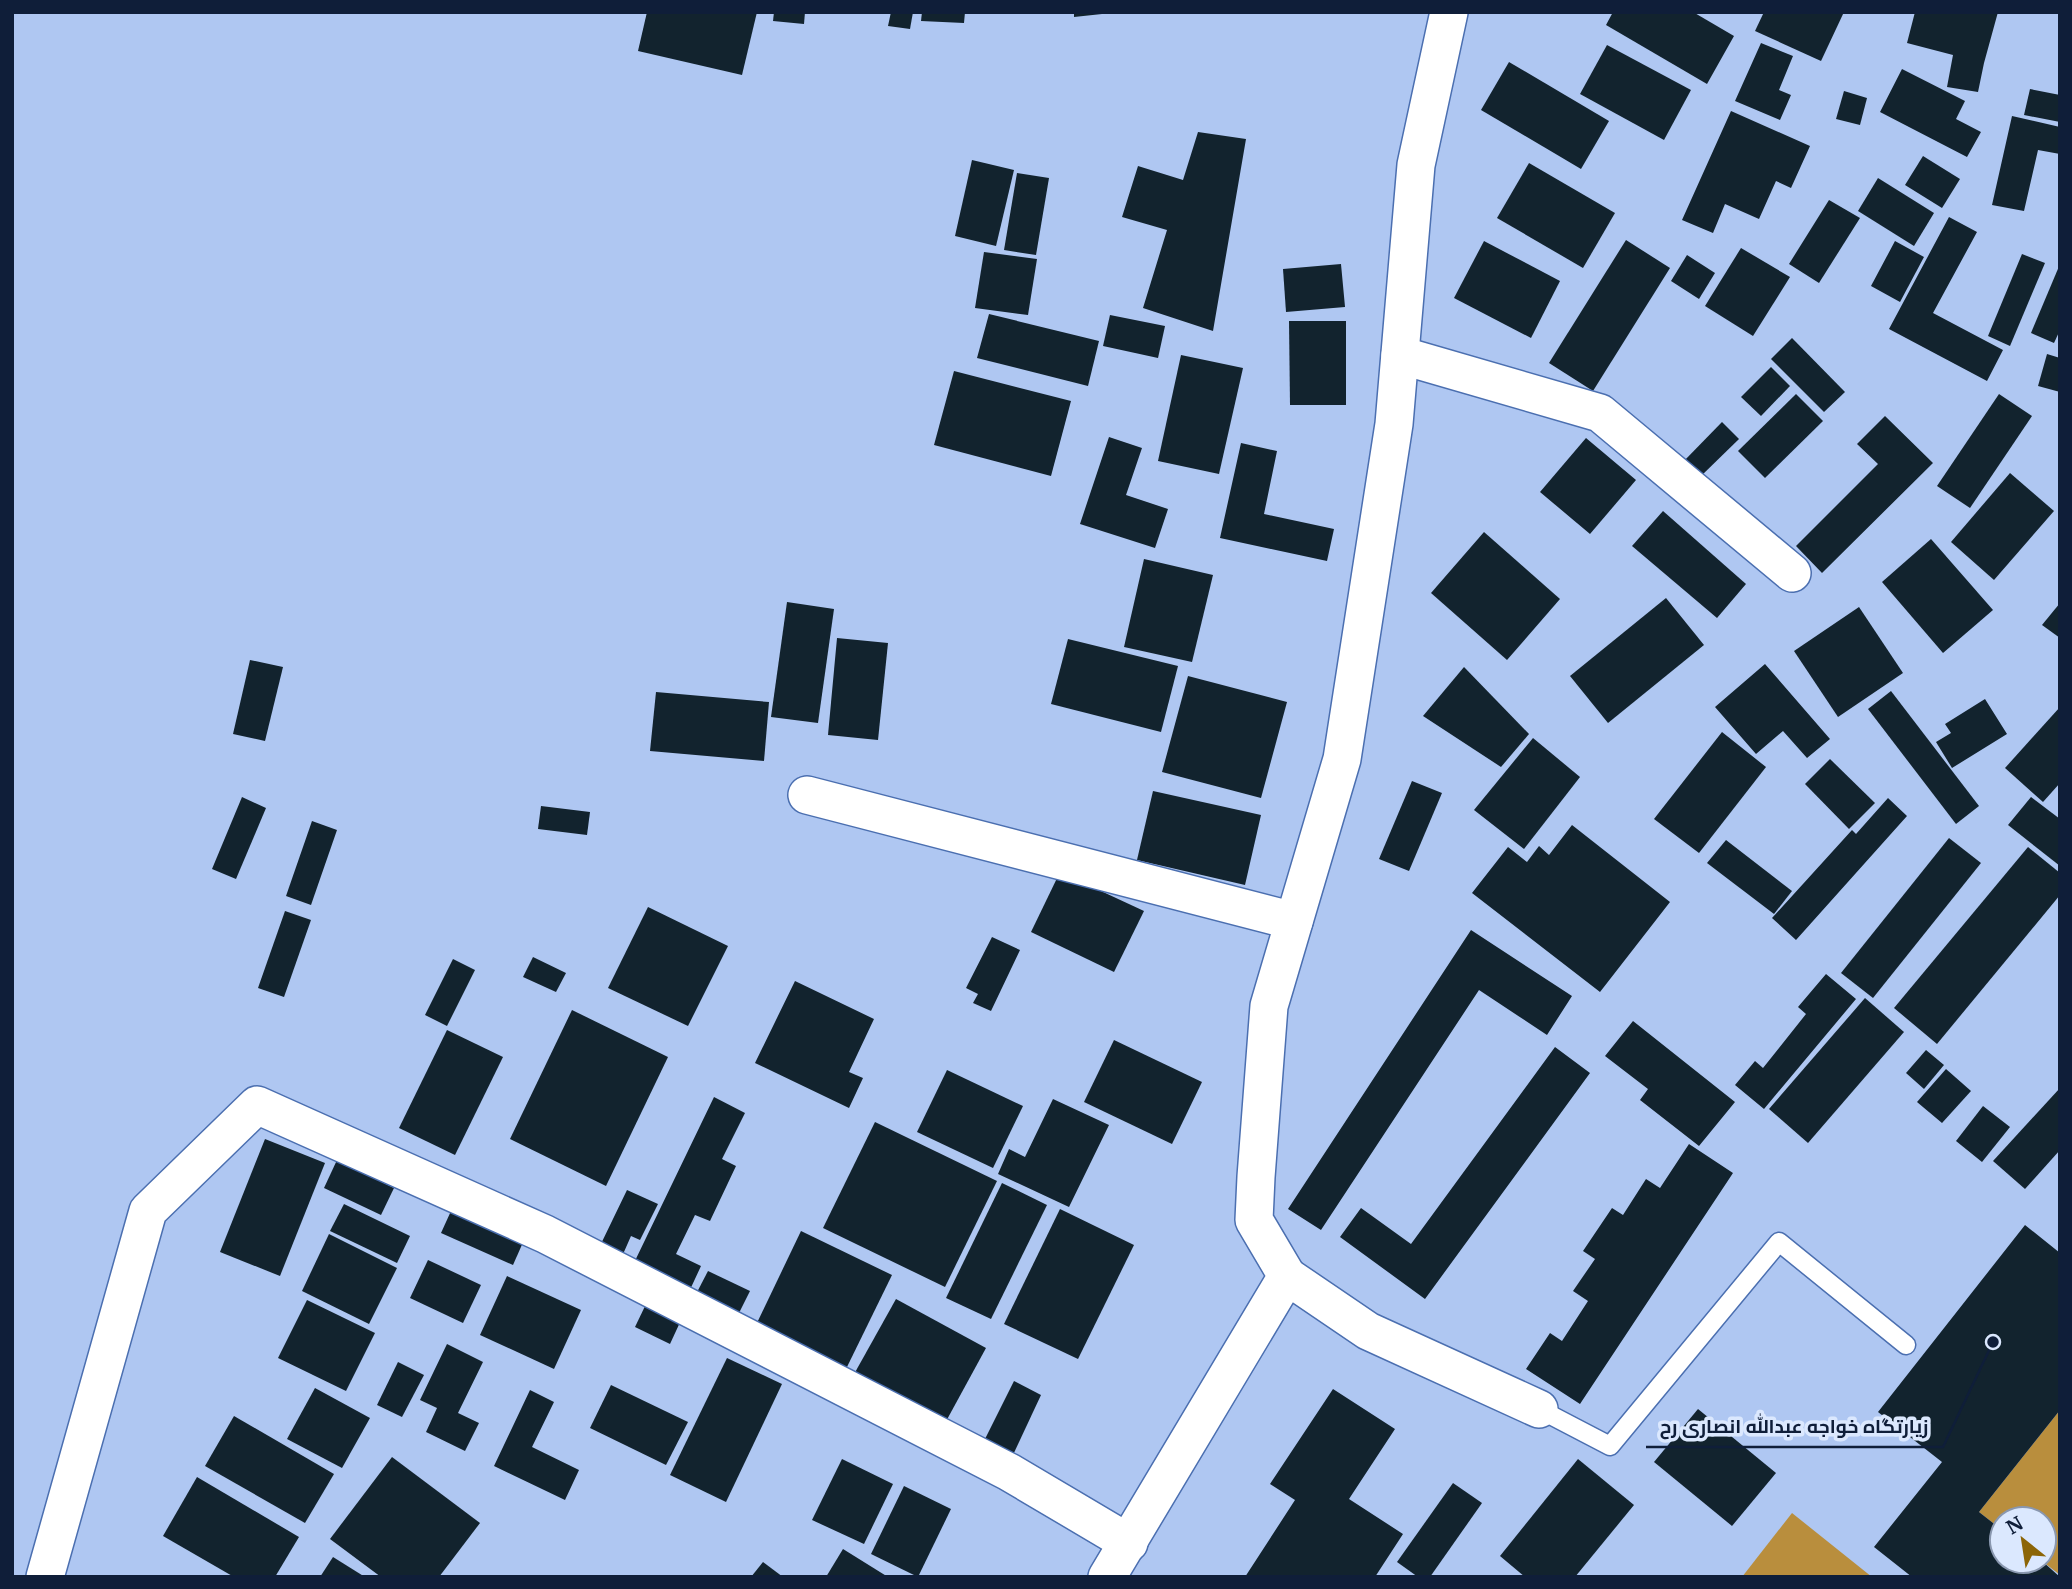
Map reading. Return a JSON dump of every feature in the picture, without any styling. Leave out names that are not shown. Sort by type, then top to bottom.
[{"type":"street","points":[[1449,12],[1416,165],[1394,424],[1342,759],[1269,1006],[1254,1220],[1287,1276],[1368,1331],[1539,1409]]},
{"type":"street","points":[[1400,355],[1600,413],[1792,573]]},
{"type":"street","points":[[807,795],[1294,921]]},
{"type":"street","points":[[45,1577],[148,1211],[257,1105],[545,1234],[1009,1472],[1129,1543]]},
{"type":"street","points":[[1107,1577],[1287,1276]]},
{"type":"lane","points":[[1539,1409],[1611,1446],[1779,1242],[1906,1345]]},
{"type":"shaded area","points":[[2060,1410],[2060,1575],[2058,1505],[1988,1505],[1988,1519],[1979,1512]]},
{"type":"shaded area","points":[[1792,1513],[1872,1577],[1742,1577]]},
{"type":"building","points":[[647,12],[757,12],[742,75],[638,51]]},
{"type":"building","points":[[774,12],[805,12],[804,24],[773,21]]},
{"type":"building","points":[[891,12],[913,12],[910,29],[888,26]]},
{"type":"building","points":[[922,12],[965,12],[964,23],[921,21]]},
{"type":"building","points":[[1074,12],[1102,12],[1102,14],[1074,17]]},
{"type":"building","points":[[1613,12],[1693,12],[1734,36],[1707,84],[1606,25]]},
{"type":"building","points":[[1764,12],[1844,12],[1821,61],[1755,31]]},
{"type":"building","points":[[1915,12],[1998,12],[1978,92],[1947,87],[1953,55],[1907,43]]},
{"type":"building","points":[[1761,43],[1793,56],[1779,90],[1791,95],[1780,120],[1735,101]]},
{"type":"building","points":[[1607,45],[1691,90],[1664,140],[1580,94]]},
{"type":"building","points":[[1509,62],[1609,121],[1581,169],[1481,110]]},
{"type":"building","points":[[1902,69],[1965,101],[1956,119],[1981,132],[1967,157],[1880,112]]},
{"type":"building","points":[[2030,89],[2060,95],[2060,122],[2024,115]]},
{"type":"building","points":[[1844,91],[1867,98],[1860,125],[1836,119]]},
{"type":"building","points":[[1731,111],[1810,146],[1791,188],[1776,181],[1759,219],[1725,204],[1713,233],[1682,220]]},
{"type":"building","points":[[2012,116],[2060,127],[2060,154],[2038,150],[2024,211],[1992,205]]},
{"type":"building","points":[[1198,132],[1246,139],[1213,331],[1143,308],[1167,230],[1122,217],[1138,166],[1183,180]]},
{"type":"building","points":[[1923,156],[1960,179],[1942,208],[1905,185]]},
{"type":"building","points":[[972,160],[1014,170],[996,246],[955,236]]},
{"type":"building","points":[[1529,163],[1615,213],[1583,268],[1497,218]]},
{"type":"building","points":[[1017,173],[1049,178],[1036,255],[1004,250]]},
{"type":"building","points":[[1878,178],[1934,213],[1914,246],[1858,211]]},
{"type":"building","points":[[1829,200],[1860,218],[1819,283],[1789,264]]},
{"type":"building","points":[[1949,217],[1977,232],[1933,313],[2003,350],[1987,381],[1889,329]]},
{"type":"building","points":[[1626,240],[1670,268],[1593,391],[1549,363]]},
{"type":"building","points":[[1484,241],[1560,281],[1531,338],[1454,298]]},
{"type":"building","points":[[1895,241],[1924,257],[1900,302],[1871,286]]},
{"type":"building","points":[[1741,248],[1790,277],[1753,336],[1705,306]]},
{"type":"building","points":[[984,252],[1037,259],[1028,315],[975,308]]},
{"type":"building","points":[[2022,254],[2045,263],[2010,346],[1988,336]]},
{"type":"building","points":[[1687,255],[1715,273],[1699,299],[1671,281]]},
{"type":"building","points":[[1341,264],[1345,307],[1286,312],[1283,269]]},
{"type":"building","points":[[2060,264],[2060,330],[2054,343],[2031,333]]},
{"type":"building","points":[[989,314],[1099,341],[1088,386],[977,358]]},
{"type":"building","points":[[1110,315],[1165,326],[1158,358],[1103,346]]},
{"type":"building","points":[[1289,321],[1346,321],[1346,405],[1290,405]]},
{"type":"building","points":[[1792,338],[1845,392],[1824,412],[1771,359]]},
{"type":"building","points":[[2047,354],[2060,358],[2060,392],[2038,386]]},
{"type":"building","points":[[1181,355],[1243,368],[1219,474],[1158,461]]},
{"type":"building","points":[[1771,367],[1790,386],[1761,416],[1741,397]]},
{"type":"building","points":[[954,371],[1071,401],[1051,476],[934,445]]},
{"type":"building","points":[[1796,394],[1823,421],[1765,478],[1738,451]]},
{"type":"building","points":[[1999,394],[2032,416],[1970,508],[1937,486]]},
{"type":"building","points":[[1885,416],[1933,463],[1822,573],[1796,546],[1878,464],[1857,444]]},
{"type":"building","points":[[1722,422],[1739,439],[1699,478],[1683,462]]},
{"type":"building","points":[[1109,437],[1142,448],[1126,495],[1168,509],[1155,548],[1080,524]]},
{"type":"building","points":[[1586,438],[1636,480],[1590,534],[1540,492]]},
{"type":"building","points":[[1241,443],[1277,451],[1264,514],[1334,529],[1327,561],[1220,538]]},
{"type":"building","points":[[2010,473],[2054,511],[1994,580],[1951,542]]},
{"type":"building","points":[[1663,511],[1746,584],[1717,618],[1632,546]]},
{"type":"building","points":[[1484,532],[1560,599],[1507,660],[1431,593]]},
{"type":"building","points":[[1931,539],[1993,610],[1943,653],[1882,582]]},
{"type":"building","points":[[1144,559],[1213,575],[1192,662],[1124,647]]},
{"type":"building","points":[[1666,598],[1704,645],[1608,723],[1570,676]]},
{"type":"building","points":[[787,602],[834,609],[818,723],[771,717]]},
{"type":"building","points":[[2060,603],[2060,638],[2042,625]]},
{"type":"building","points":[[1859,607],[1903,673],[1838,717],[1794,651]]},
{"type":"building","points":[[837,638],[888,643],[878,740],[828,735]]},
{"type":"building","points":[[1068,639],[1178,666],[1161,732],[1051,704]]},
{"type":"building","points":[[250,660],[283,667],[265,741],[233,734]]},
{"type":"building","points":[[1765,664],[1830,739],[1807,758],[1783,731],[1756,754],[1715,707]]},
{"type":"building","points":[[1464,667],[1529,734],[1501,767],[1423,716]]},
{"type":"building","points":[[1188,676],[1287,702],[1261,798],[1162,772]]},
{"type":"building","points":[[1891,691],[1979,806],[1956,824],[1868,709]]},
{"type":"building","points":[[656,692],[769,702],[764,761],[650,751]]},
{"type":"building","points":[[1985,699],[2007,734],[1952,768],[1936,742],[1951,733],[1945,724]]},
{"type":"building","points":[[2060,707],[2060,783],[2043,802],[2005,768]]},
{"type":"building","points":[[1722,732],[1766,767],[1699,853],[1654,819]]},
{"type":"building","points":[[1533,738],[1580,777],[1524,849],[1474,810]]},
{"type":"building","points":[[1830,759],[1875,803],[1849,829],[1805,784]]},
{"type":"building","points":[[1412,781],[1442,793],[1409,871],[1379,859]]},
{"type":"building","points":[[1153,791],[1261,815],[1245,885],[1137,860]]},
{"type":"building","points":[[242,797],[266,808],[236,879],[212,869]]},
{"type":"building","points":[[2031,797],[2060,819],[2060,866],[2008,825]]},
{"type":"building","points":[[1888,798],[1907,816],[1796,940],[1772,918],[1852,830],[1856,834]]},
{"type":"building","points":[[541,806],[590,812],[587,835],[538,829]]},
{"type":"building","points":[[312,821],[337,830],[311,905],[286,896]]},
{"type":"building","points":[[1572,825],[1670,902],[1600,992],[1472,893],[1508,847],[1527,862],[1539,846],[1549,855]]},
{"type":"building","points":[[1949,838],[1981,863],[1873,998],[1841,973]]},
{"type":"building","points":[[1726,840],[1792,891],[1774,914],[1707,863]]},
{"type":"building","points":[[2028,847],[2060,873],[2060,895],[1937,1044],[1894,1008]]},
{"type":"building","points":[[1060,872],[1144,911],[1114,972],[1031,932]]},
{"type":"building","points":[[648,907],[728,946],[688,1026],[608,988]]},
{"type":"building","points":[[285,911],[311,920],[284,997],[258,988]]},
{"type":"building","points":[[1471,930],[1572,996],[1547,1035],[1479,990],[1321,1230],[1288,1209]]},
{"type":"building","points":[[992,937],[1020,950],[991,1011],[973,1003],[978,994],[966,988]]},
{"type":"building","points":[[533,957],[566,973],[556,992],[523,977]]},
{"type":"building","points":[[453,959],[475,970],[447,1026],[425,1015]]},
{"type":"building","points":[[1826,974],[1856,999],[1764,1109],[1735,1085],[1755,1061],[1763,1068],[1806,1014],[1798,1007]]},
{"type":"building","points":[[795,981],[874,1019],[849,1072],[863,1078],[849,1108],[755,1063]]},
{"type":"building","points":[[1865,998],[1904,1032],[1808,1143],[1769,1109]]},
{"type":"building","points":[[572,1010],[668,1057],[606,1186],[510,1139]]},
{"type":"building","points":[[1633,1021],[1735,1102],[1699,1146],[1640,1100],[1648,1089],[1605,1056]]},
{"type":"building","points":[[447,1030],[503,1057],[455,1155],[399,1128]]},
{"type":"building","points":[[1114,1040],[1202,1082],[1172,1144],[1084,1102]]},
{"type":"building","points":[[1555,1047],[1590,1073],[1425,1299],[1340,1237],[1361,1208],[1411,1244]]},
{"type":"building","points":[[1926,1050],[1944,1065],[1924,1089],[1906,1073]]},
{"type":"building","points":[[1946,1069],[1971,1091],[1942,1123],[1917,1102]]},
{"type":"building","points":[[947,1070],[1023,1106],[993,1168],[917,1132]]},
{"type":"building","points":[[2060,1088],[2060,1150],[2025,1189],[1993,1161]]},
{"type":"building","points":[[714,1097],[745,1113],[722,1159],[736,1166],[710,1221],[695,1215],[676,1254],[701,1266],[688,1294],[632,1267]]},
{"type":"building","points":[[1053,1099],[1109,1125],[1069,1207],[998,1174],[1009,1149],[1025,1157]]},
{"type":"building","points":[[1983,1106],[2010,1127],[1982,1162],[1956,1141]]},
{"type":"building","points":[[875,1122],[997,1181],[945,1287],[823,1228]]},
{"type":"building","points":[[265,1139],[325,1163],[280,1276],[220,1252]]},
{"type":"building","points":[[1689,1144],[1733,1173],[1580,1404],[1526,1369],[1550,1333],[1562,1341],[1588,1301],[1573,1291],[1595,1259],[1583,1251],[1612,1208],[1623,1215],[1646,1179],[1660,1188]]},
{"type":"building","points":[[337,1160],[394,1188],[381,1215],[324,1188]]},
{"type":"building","points":[[1002,1183],[1047,1205],[991,1319],[946,1298]]},
{"type":"building","points":[[627,1190],[658,1204],[640,1240],[631,1236],[620,1261],[598,1250]]},
{"type":"building","points":[[456,1200],[528,1231],[513,1265],[441,1233]]},
{"type":"building","points":[[344,1204],[410,1236],[397,1263],[330,1231]]},
{"type":"building","points":[[1060,1209],[1134,1245],[1078,1359],[1004,1324]]},
{"type":"building","points":[[2025,1225],[2060,1253],[2060,1410],[1979,1512],[1988,1519],[1988,1575],[2060,1577],[1912,1577],[1874,1547],[1942,1462],[1878,1412]]},
{"type":"building","points":[[801,1231],[892,1275],[846,1369],[756,1325]]},
{"type":"building","points":[[329,1234],[397,1268],[369,1324],[302,1291]]},
{"type":"building","points":[[428,1260],[481,1285],[463,1323],[410,1298]]},
{"type":"building","points":[[708,1271],[750,1291],[736,1319],[694,1298]]},
{"type":"building","points":[[507,1276],[581,1310],[554,1369],[480,1335]]},
{"type":"building","points":[[896,1299],[986,1348],[944,1425],[853,1376]]},
{"type":"building","points":[[307,1300],[375,1333],[346,1391],[278,1358]]},
{"type":"building","points":[[647,1302],[682,1318],[670,1344],[635,1327]]},
{"type":"building","points":[[447,1344],[483,1362],[458,1413],[479,1423],[465,1451],[426,1432],[437,1408],[420,1400]]},
{"type":"building","points":[[727,1358],[782,1384],[726,1502],[670,1475]]},
{"type":"building","points":[[398,1362],[424,1375],[402,1417],[377,1405]]},
{"type":"building","points":[[1014,1381],[1041,1395],[1012,1457],[983,1443]]},
{"type":"building","points":[[611,1385],[688,1422],[666,1465],[590,1428]]},
{"type":"building","points":[[315,1388],[370,1418],[342,1468],[287,1439]]},
{"type":"building","points":[[1333,1389],[1395,1429],[1349,1499],[1403,1534],[1375,1577],[1245,1577],[1295,1500],[1270,1484]]},
{"type":"building","points":[[530,1390],[554,1402],[532,1447],[579,1470],[565,1500],[494,1466]]},
{"type":"building","points":[[1698,1409],[1776,1473],[1732,1526],[1654,1462]]},
{"type":"building","points":[[234,1416],[334,1474],[305,1523],[205,1466]]},
{"type":"building","points":[[392,1457],[480,1523],[439,1577],[381,1577],[330,1539]]},
{"type":"building","points":[[842,1459],[893,1484],[864,1544],[812,1520]]},
{"type":"building","points":[[1578,1459],[1634,1505],[1575,1577],[1525,1577],[1500,1556]]},
{"type":"building","points":[[197,1477],[299,1537],[275,1577],[234,1577],[163,1536]]},
{"type":"building","points":[[1453,1483],[1482,1503],[1430,1577],[1418,1577],[1397,1562]]},
{"type":"building","points":[[904,1486],[951,1509],[918,1577],[871,1554]]},
{"type":"building","points":[[843,1549],[888,1577],[826,1577]]},
{"type":"building","points":[[333,1557],[365,1577],[320,1577]]},
{"type":"building","points":[[763,1562],[783,1577],[751,1577]]},
{"type":"place","name":"زیارتگاه خواجه عبدالله انصاری رح","points":[[1993,1342]]}]
